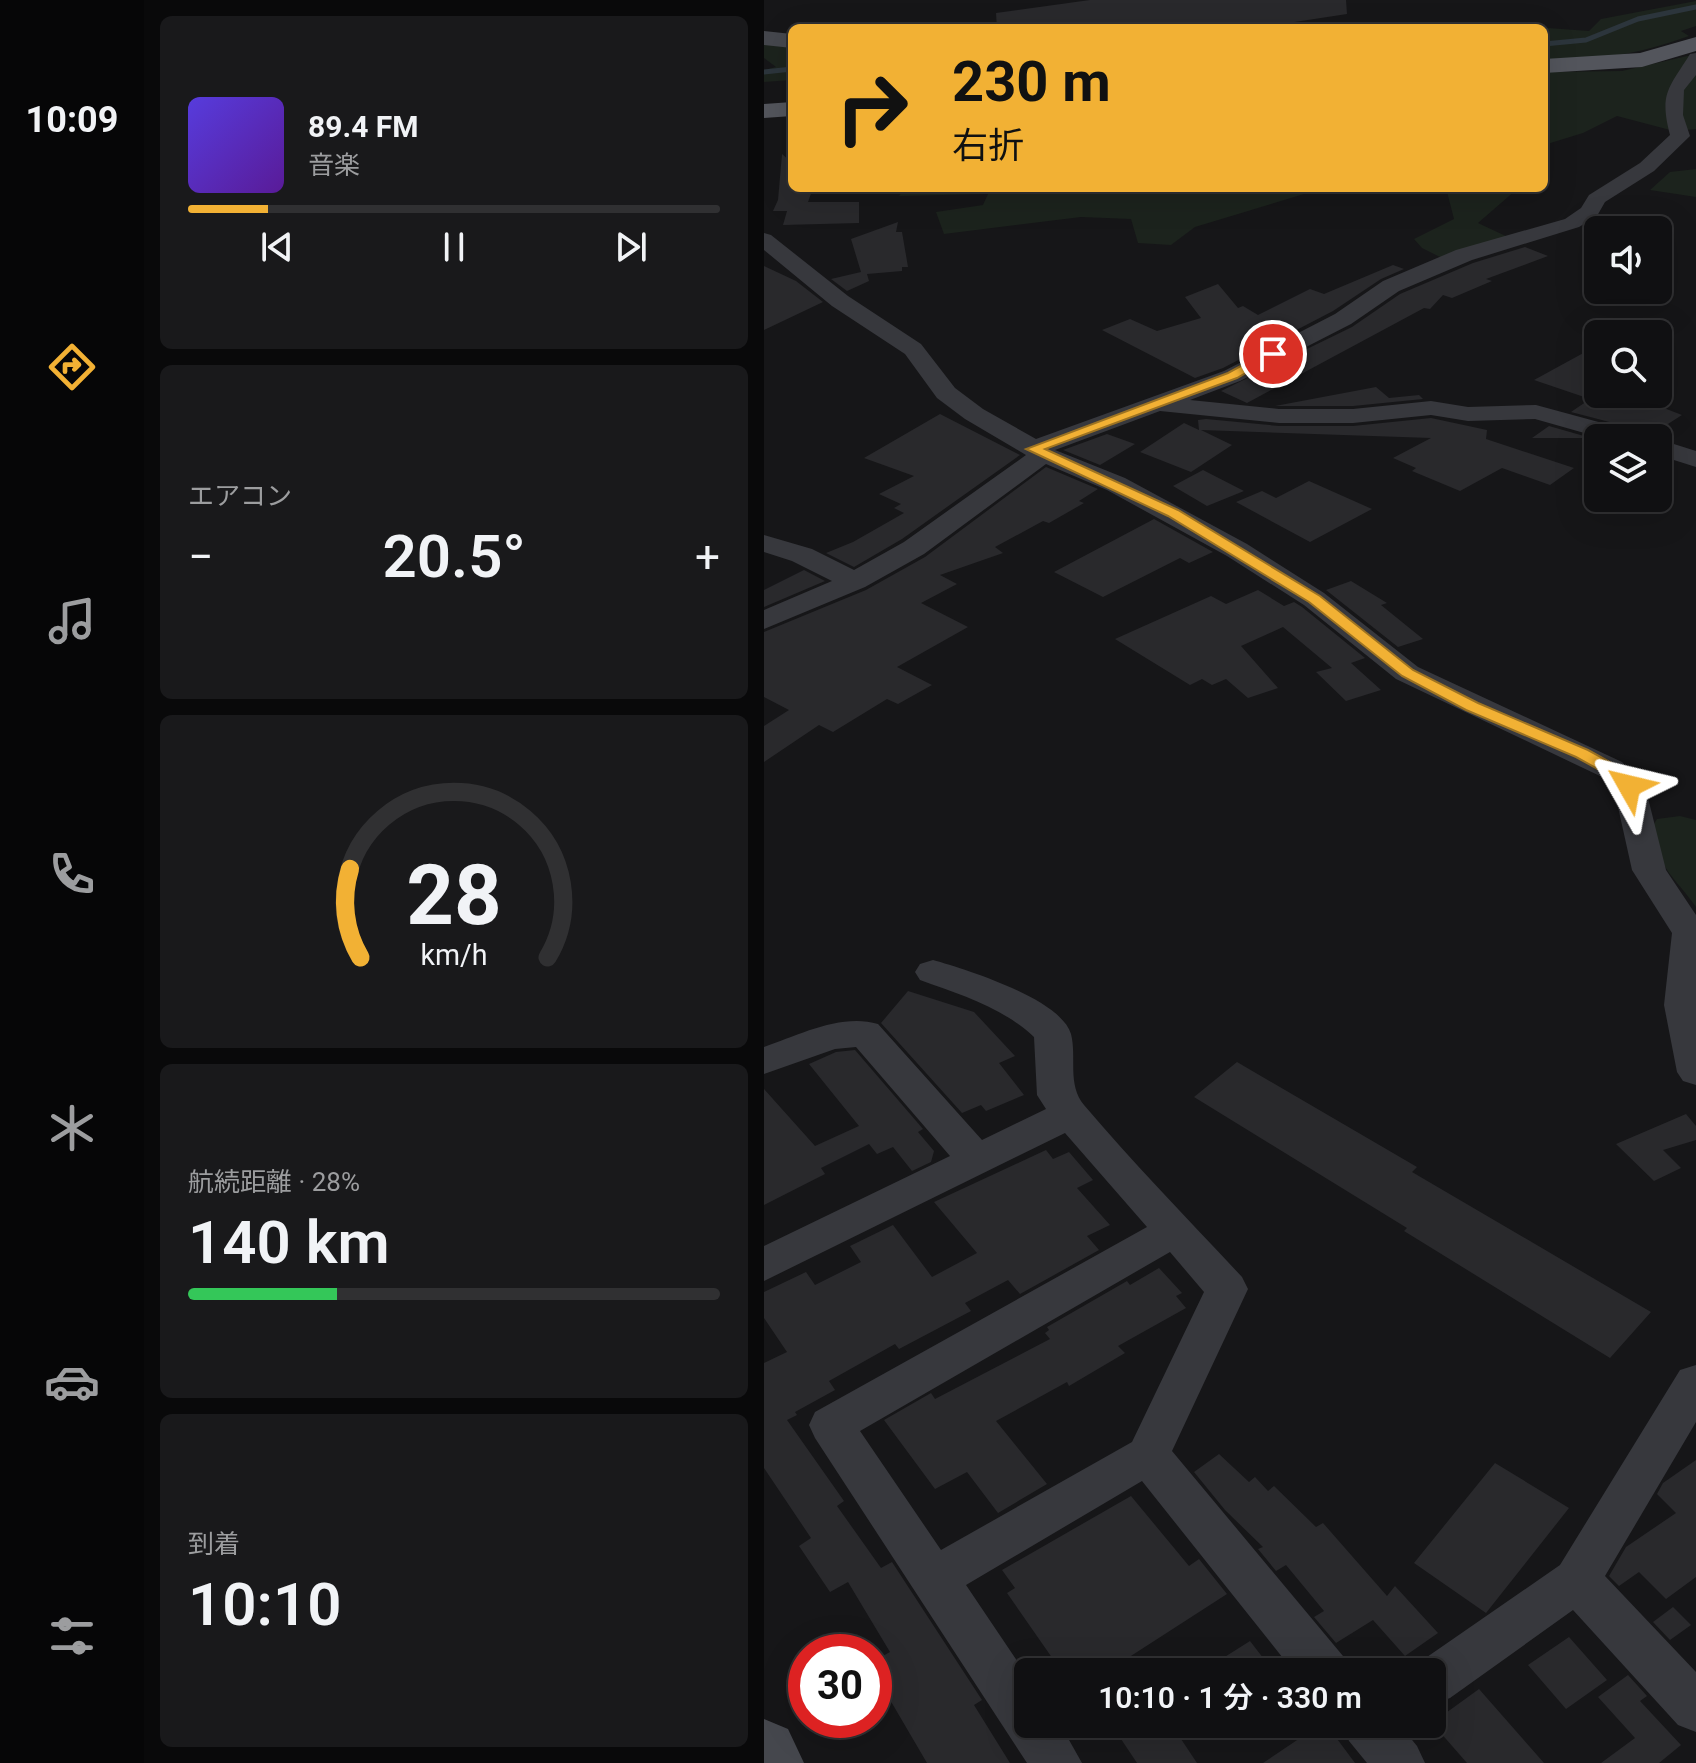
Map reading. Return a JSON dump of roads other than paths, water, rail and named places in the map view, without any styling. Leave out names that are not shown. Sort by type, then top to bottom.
[{"type":"main road","points":[[1548,66],[1642,60],[1694,50]]},
{"type":"main road","points":[[764,111],[788,109]]},
{"type":"street","points":[[764,38],[788,41]]},
{"type":"street","points":[[764,620],[855,581],[914,548],[1038,451],[1232,376],[1343,319],[1391,286],[1464,255],[1572,223],[1590,212],[1596,199],[1625,183],[1668,150],[1680,136],[1674,115],[1675,89],[1686,77],[1694,50]]},
{"type":"street","points":[[764,239],[840,301],[913,349],[946,393],[974,414],[1038,451],[1116,484],[1185,520],[1314,599],[1407,673],[1611,769],[1629,786],[1649,870],[1690,933],[1682,1005],[1696,1072]]},
{"type":"street","points":[[1156,403],[1279,416],[1353,416],[1431,408],[1468,414],[1536,412],[1584,425]]},
{"type":"street","points":[[1672,451],[1696,459]]},
{"type":"street","points":[[764,543],[802,555],[855,581]]},
{"type":"street","points":[[933,972],[996,995],[1028,1011],[1052,1033],[1056,1095],[1227,1289],[1148,1455],[934,1579]]},
{"type":"street","points":[[764,1061],[831,1037],[865,1033],[976,1160]]},
{"type":"street","points":[[764,1265],[1070,1114]]},
{"type":"street","points":[[1014,1699],[831,1425],[1173,1231]]},
{"type":"street","points":[[1446,1672],[1577,1580],[1695,1388]]},
{"type":"street","points":[[1148,1455],[1314,1658]]},
{"type":"street","points":[[1577,1580],[1696,1708]]},
{"type":"street","points":[[1040,1738],[1056,1763]]},
{"type":"street","points":[[764,1751],[771,1763]]},
{"type":"waterway","points":[[1548,44],[1586,40],[1638,19],[1696,7]]},
{"type":"waterway","points":[[764,72],[788,69]]}]
